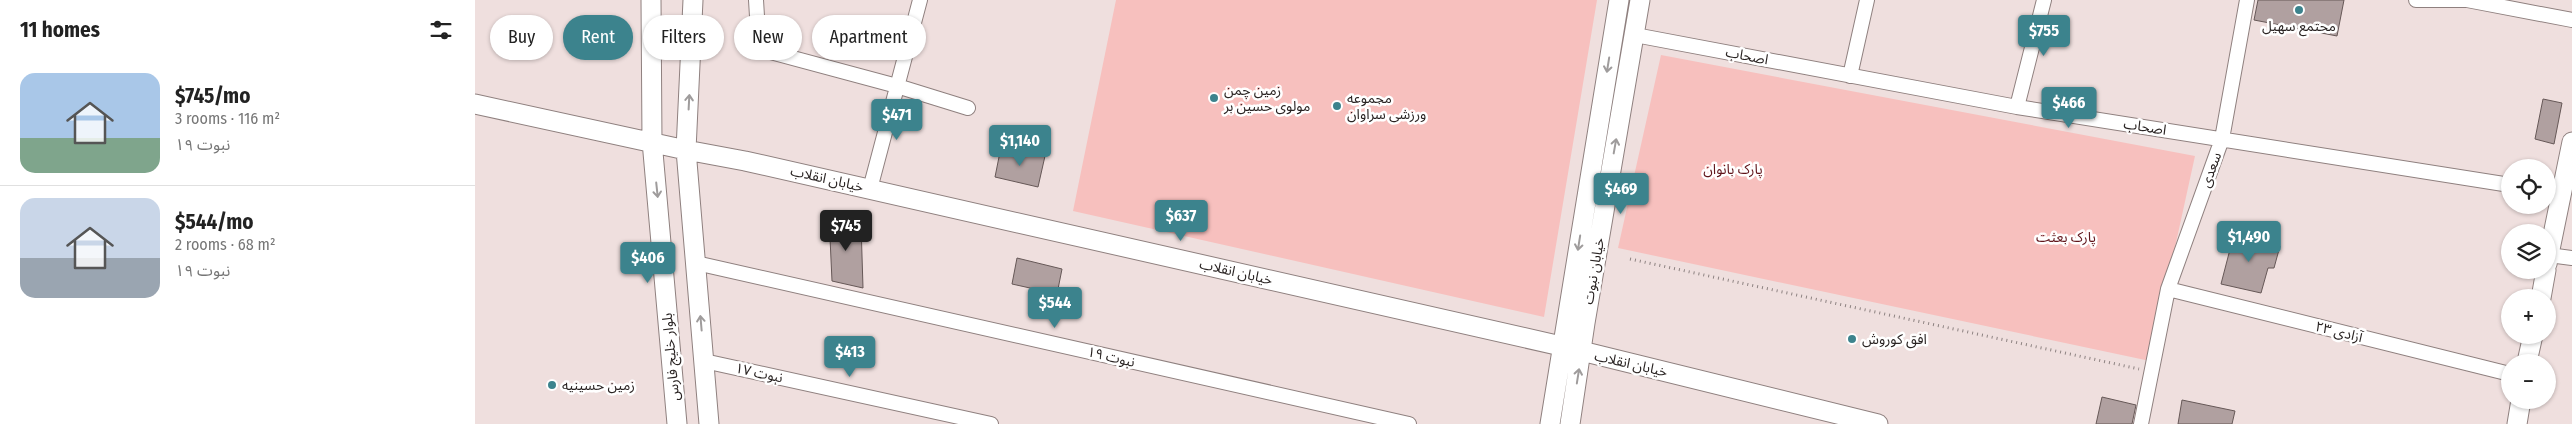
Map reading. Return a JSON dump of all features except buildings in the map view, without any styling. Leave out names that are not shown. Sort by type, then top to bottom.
[{"type":"street","name":"بلوار خلیج فارس","points":[[651,0],[652,141],[677,424]]},
{"type":"street","points":[[693,0],[686,150],[709,424]]},
{"type":"street","points":[[756,0],[759,49],[897,86],[968,108]]},
{"type":"street","points":[[869,189],[920,0]]},
{"type":"street","name":"خیابان نبوت","points":[[1550,424],[1561,346],[1619,0]]},
{"type":"street","name":"خیابان نبوت","points":[[1570,424],[1640,0]]},
{"type":"street","points":[[1850,76],[1867,0]]},
{"type":"street","points":[[2017,107],[2044,0]]},
{"type":"street","name":"سعدی","points":[[2141,424],[2168,289],[2222,139],[2247,0]]},
{"type":"street","points":[[2416,0],[2465,0],[2572,20]]},
{"type":"street","points":[[1614,31],[1635,35]]},
{"type":"street","name":"اصحاب","points":[[1635,35],[2017,107],[2501,184]]},
{"type":"street","name":"خیابان انقلاب","points":[[475,104],[652,141],[686,150],[745,160],[1561,346],[1582,353],[1859,422],[1878,424]]},
{"type":"street","points":[[2556,186],[2572,142]]},
{"type":"street","points":[[2556,261],[2572,258]]},
{"type":"street","name":"نبوت ۱۹","points":[[696,263],[1409,424]]},
{"type":"street","name":"آزادی ۲۳","points":[[2168,289],[2501,372]]},
{"type":"street","name":"نبوت ۱۷","points":[[704,360],[991,424]]},
{"type":"street","points":[[2517,424],[2520,409]]},
{"type":"path","points":[[1631,259],[2151,372]]},
{"type":"green space","name":"مجموعه ورزشی سراوان","points":[[1116,0],[1597,0],[1544,317],[1073,211]]},
{"type":"green space","name":"پارک بعثت","points":[[1661,55],[2195,156],[2150,361],[1618,248]]},
{"type":"place","name":"محتمع سهیل","points":[[2299,10]]},
{"type":"place","name":"زمین چمن مولوی حسین بر","points":[[1214,98]]},
{"type":"place","name":"مجموعه ورزشی سراوان","points":[[1337,106]]},
{"type":"place","name":"افق کوروش","points":[[1852,339]]},
{"type":"place","name":"زمین حسینیه","points":[[552,385]]},
{"type":"park label","name":"پارک بانوان","points":[[1733,169]]}]
